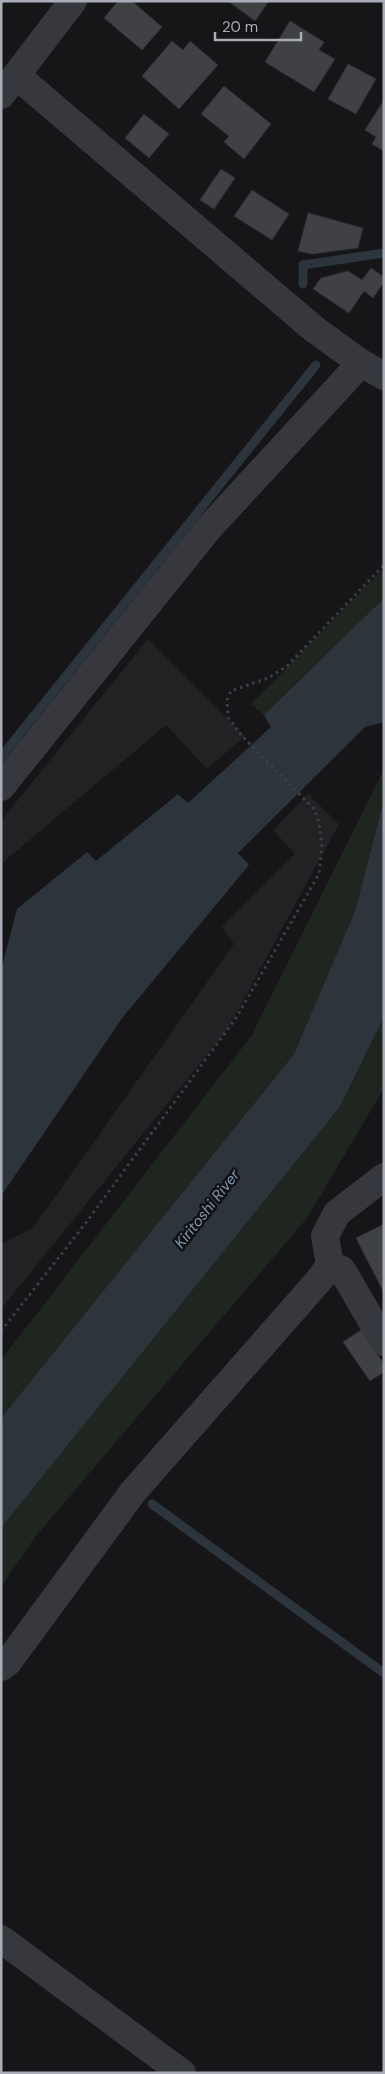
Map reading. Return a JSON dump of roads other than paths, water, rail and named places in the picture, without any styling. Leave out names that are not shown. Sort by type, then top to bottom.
[{"type":"street","points":[[1,787],[208,529],[372,370],[314,329],[9,86],[66,4]]},
{"type":"street","points":[[1,1667],[8,1662],[133,1492],[320,1279],[330,1265],[324,1236],[336,1213],[384,1177]]},
{"type":"street","points":[[330,1265],[342,1270],[384,1342]]},
{"type":"street","points":[[1,1939],[182,2073]]},
{"type":"water","points":[[384,598],[384,722],[365,727],[238,853],[249,865],[123,1017],[1,1196],[1,970],[17,909],[87,852],[96,861],[178,794],[188,803],[271,727],[264,715]]},
{"type":"water","name":"Kiritoshi River","points":[[384,800],[384,1017],[339,1108],[1,1528],[1,1418],[294,1054],[355,911]]},
{"type":"waterway","points":[[303,284],[303,265],[384,253]]},
{"type":"waterway","points":[[1,757],[316,365]]},
{"type":"waterway","points":[[152,1504],[384,1673]]}]
